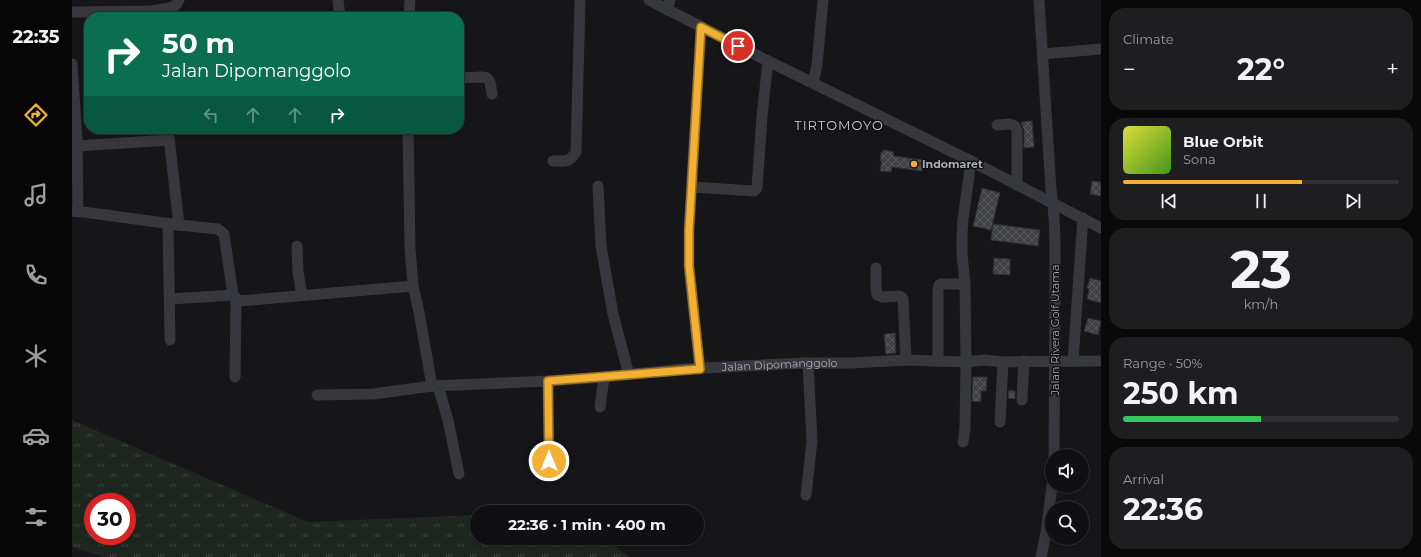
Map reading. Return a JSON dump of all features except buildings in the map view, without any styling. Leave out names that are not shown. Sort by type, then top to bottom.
[{"type":"street","points":[[157,12],[176,5],[179,0]]},
{"type":"street","points":[[338,0],[339,12]]},
{"type":"street","points":[[409,12],[410,0]]},
{"type":"street","points":[[553,161],[567,161],[572,158],[576,152],[580,0]]},
{"type":"street","points":[[649,0],[668,5],[701,27],[971,161],[1101,228]]},
{"type":"street","points":[[813,83],[817,65],[823,0]]},
{"type":"street","name":"Jalan Rivera Golf Utama","points":[[1039,0],[1051,190],[1054,204],[1056,361],[1054,449]]},
{"type":"street","points":[[72,12],[84,12]]},
{"type":"street","points":[[700,369],[689,266],[689,230],[701,27]]},
{"type":"street","points":[[1043,54],[1101,49]]},
{"type":"street","points":[[692,187],[754,191],[758,188],[762,116],[768,61]]},
{"type":"street","points":[[72,64],[76,142],[75,211],[174,225],[218,229],[224,234],[235,297],[235,377]]},
{"type":"street","points":[[464,78],[487,78],[490,82],[492,94]]},
{"type":"street","points":[[997,125],[1010,124],[1015,126],[1017,131],[1017,185]]},
{"type":"street","points":[[76,142],[169,134],[174,225],[170,299],[170,340]]},
{"type":"street","points":[[408,134],[412,286],[435,386],[448,420],[459,474]]},
{"type":"street","points":[[963,442],[965,429],[966,362],[965,284],[962,254],[963,230],[971,161]]},
{"type":"street","points":[[598,186],[601,246],[613,314],[629,375]]},
{"type":"street","points":[[1073,361],[1083,218]]},
{"type":"street","points":[[298,246],[298,272],[302,295]]},
{"type":"street","points":[[876,268],[877,295],[882,297],[900,296],[903,299],[906,360]]},
{"type":"street","points":[[938,361],[939,285],[965,284]]},
{"type":"street","points":[[170,299],[235,297],[239,301],[412,286]]},
{"type":"street","name":"Jalan Dipomanggolo","points":[[317,395],[374,394],[435,386],[548,381],[762,364],[906,360],[966,362],[985,360],[1003,362],[1101,361]]},
{"type":"street","points":[[1000,422],[1003,362]]},
{"type":"street","points":[[1022,400],[1024,362]]},
{"type":"street","points":[[806,495],[812,441],[808,363]]},
{"type":"street","points":[[600,407],[604,377]]},
{"type":"street","points":[[548,381],[549,461]]},
{"type":"street","points":[[1041,557],[1051,493]]},
{"type":"green space","points":[[72,420],[308,522],[470,515],[470,545],[614,545],[630,557],[104,557],[72,547]]},
{"type":"place","name":"Indomaret","points":[[914,164]]},
{"type":"district","name":"TIRTOMOYO","points":[[839,125]]},
{"type":"route","points":[[549,461],[548,381],[684,369],[700,369],[689,266],[689,230],[699,38],[701,27],[738,46]]}]
